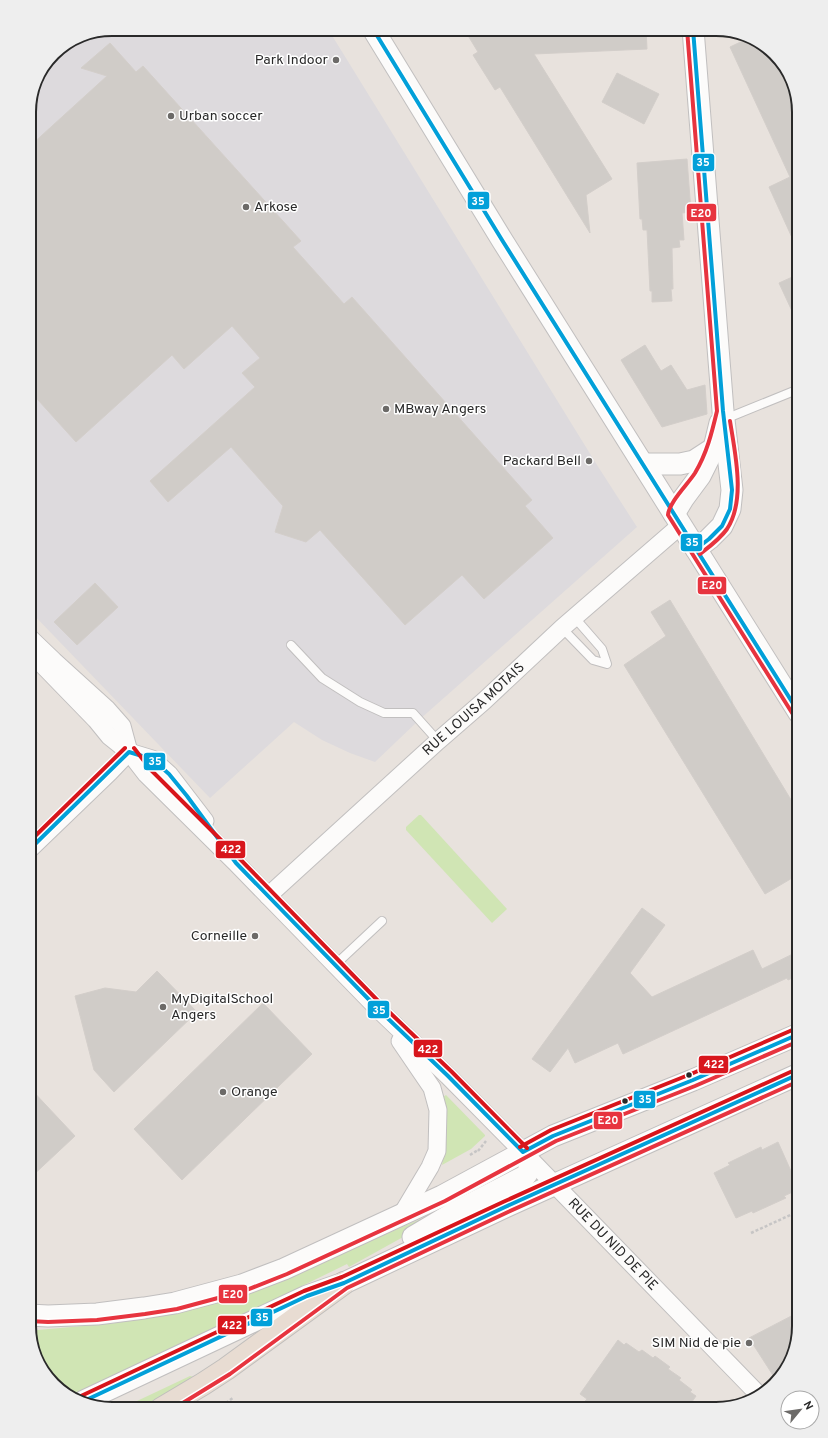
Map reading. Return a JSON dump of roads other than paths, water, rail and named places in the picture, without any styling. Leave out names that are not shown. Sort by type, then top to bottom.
[{"type":"highway","points":[[173,1402],[226,1369],[351,1279]]},
{"type":"street","points":[[377,36],[502,240],[792,702]]},
{"type":"street","points":[[694,36],[724,415],[732,490],[730,509],[722,526],[709,539],[696,548]]},
{"type":"street","points":[[677,519],[683,499],[700,476],[714,448],[724,415]]},
{"type":"street","points":[[643,464],[680,464],[694,461],[714,448]]},
{"type":"street","points":[[700,476],[706,474],[716,476],[732,490]]},
{"type":"street","name":"RUE LOUISA MOTAIS","points":[[268,896],[484,702],[677,519]]},
{"type":"street","name":"RUE DU NID DE PIE","points":[[36,644],[107,709],[122,726],[129,752]]},
{"type":"street","name":"RUE DU NID DE PIE","points":[[36,658],[96,720],[109,736],[129,752],[146,774],[236,863],[380,1011],[448,1076],[755,1391]]},
{"type":"street","points":[[36,843],[129,752]]},
{"type":"street","name":"RUE DU NID DE PIE","points":[[380,1011],[432,1088],[438,1110],[437,1151],[430,1167],[402,1214]]},
{"type":"street","points":[[36,1315],[105,1313],[175,1303],[242,1285],[284,1269],[442,1196],[553,1136],[693,1080],[792,1037]]},
{"type":"street","points":[[89,1399],[307,1296],[351,1279],[792,1077]]},
{"type":"street","points":[[351,1279],[396,1246],[455,1212],[525,1176],[529,1172],[530,1168],[528,1158],[523,1152]]},
{"type":"lane","points":[[724,415],[792,391]]},
{"type":"lane","points":[[568,623],[602,649],[607,664],[593,660],[568,623]]},
{"type":"lane","points":[[291,645],[322,678],[338,690],[384,713],[413,713],[438,742]]},
{"type":"lane","points":[[335,965],[382,921]]},
{"type":"place","name":"Park Indoor","points":[[336,60]]},
{"type":"place","name":"Urban soccer","points":[[171,116]]},
{"type":"place","name":"Arkose","points":[[246,207]]},
{"type":"place","name":"MBway Angers","points":[[386,409]]},
{"type":"place","name":"Packard Bell","points":[[589,461]]},
{"type":"place","name":"Corneille","points":[[255,936]]},
{"type":"place","name":"MyDigitalSchool Angers","points":[[163,1007]]},
{"type":"place","name":"Orange","points":[[223,1092]]},
{"type":"place","name":"SIM Nid de pie","points":[[749,1343]]}]
